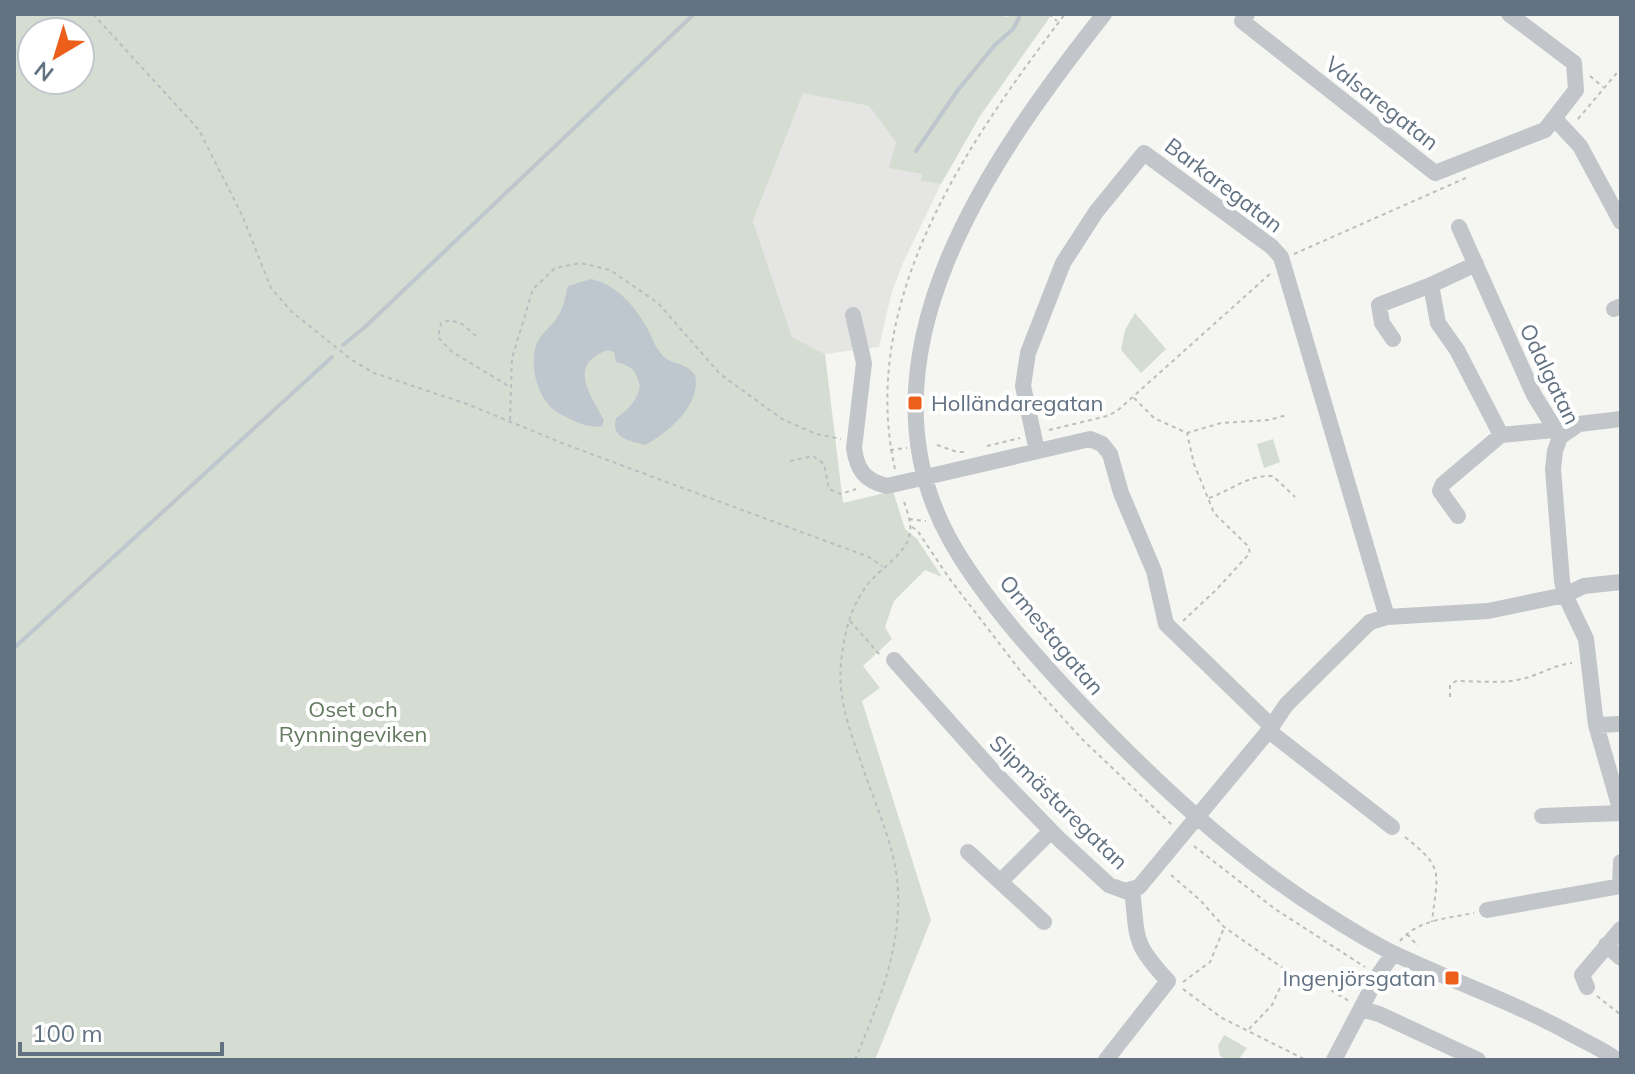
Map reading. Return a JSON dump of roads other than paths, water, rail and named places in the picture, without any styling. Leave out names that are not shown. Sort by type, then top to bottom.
[{"type":"street","name":"Ormestagatan","points":[[1104,14],[1045,88],[1015,135],[976,202],[932,300],[921,343],[915,403],[925,476],[949,537],[1018,634],[1090,714],[1198,816],[1284,886],[1396,948],[1546,1019],[1617,1060]]},
{"type":"street","name":"Valsaregatan","points":[[1247,14],[1242,21],[1435,173],[1545,130],[1576,90],[1574,63],[1509,14]]},
{"type":"street","points":[[1554,118],[1582,150],[1621,222]]},
{"type":"street","name":"Barkaregatan","points":[[1037,451],[1023,386],[1027,357],[1063,263],[1096,212],[1144,153],[1272,247],[1282,262],[1387,617]]},
{"type":"street","name":"Odalgatan","points":[[1459,227],[1534,395],[1557,433],[1553,469],[1565,595],[1586,639],[1596,725],[1621,812]]},
{"type":"street","points":[[1393,339],[1382,323],[1379,305],[1476,264]]},
{"type":"street","points":[[1431,285],[1438,323],[1457,350],[1501,435]]},
{"type":"street","points":[[853,315],[864,363],[854,442],[855,461],[860,472],[875,483],[887,486],[1090,439],[1102,444],[1110,454],[1121,493],[1154,571],[1166,624],[1267,722],[1274,735],[1392,827]]},
{"type":"street","points":[[1458,516],[1440,491],[1443,484],[1501,435],[1557,433],[1579,424],[1621,419]]},
{"type":"street","points":[[1387,617],[1488,611],[1565,595],[1584,586],[1621,582]]},
{"type":"street","name":"Slipmästaregatan","points":[[894,660],[1051,831],[1109,885],[1118,890],[1132,890],[1139,887],[1270,729],[1286,705],[1370,622],[1387,617]]},
{"type":"street","points":[[1596,725],[1621,724]]},
{"type":"street","points":[[1542,816],[1621,812]]},
{"type":"street","points":[[1001,881],[1051,831]]},
{"type":"street","points":[[968,852],[1044,922]]},
{"type":"street","points":[[1487,910],[1620,886],[1621,862]]},
{"type":"street","points":[[1106,1060],[1168,981],[1139,945],[1135,933],[1132,890]]},
{"type":"street","points":[[1587,987],[1582,975],[1621,929]]},
{"type":"street","points":[[1606,945],[1621,958]]},
{"type":"street","points":[[1334,1060],[1396,948]]},
{"type":"street","points":[[1361,1009],[1379,1014],[1478,1060]]},
{"type":"waterway","points":[[343,345],[694,14]]},
{"type":"waterway","points":[[916,151],[958,90],[994,46],[1013,29],[1018,14]]},
{"type":"waterway","points":[[14,648],[332,357]]},
{"type":"place","name":"Holländaregatan","points":[[915,403]]},
{"type":"place","name":"Ingenjörsgatan","points":[[1452,978]]},
{"type":"park label","name":"Oset och Rynningeviken","points":[[353,722]]}]
